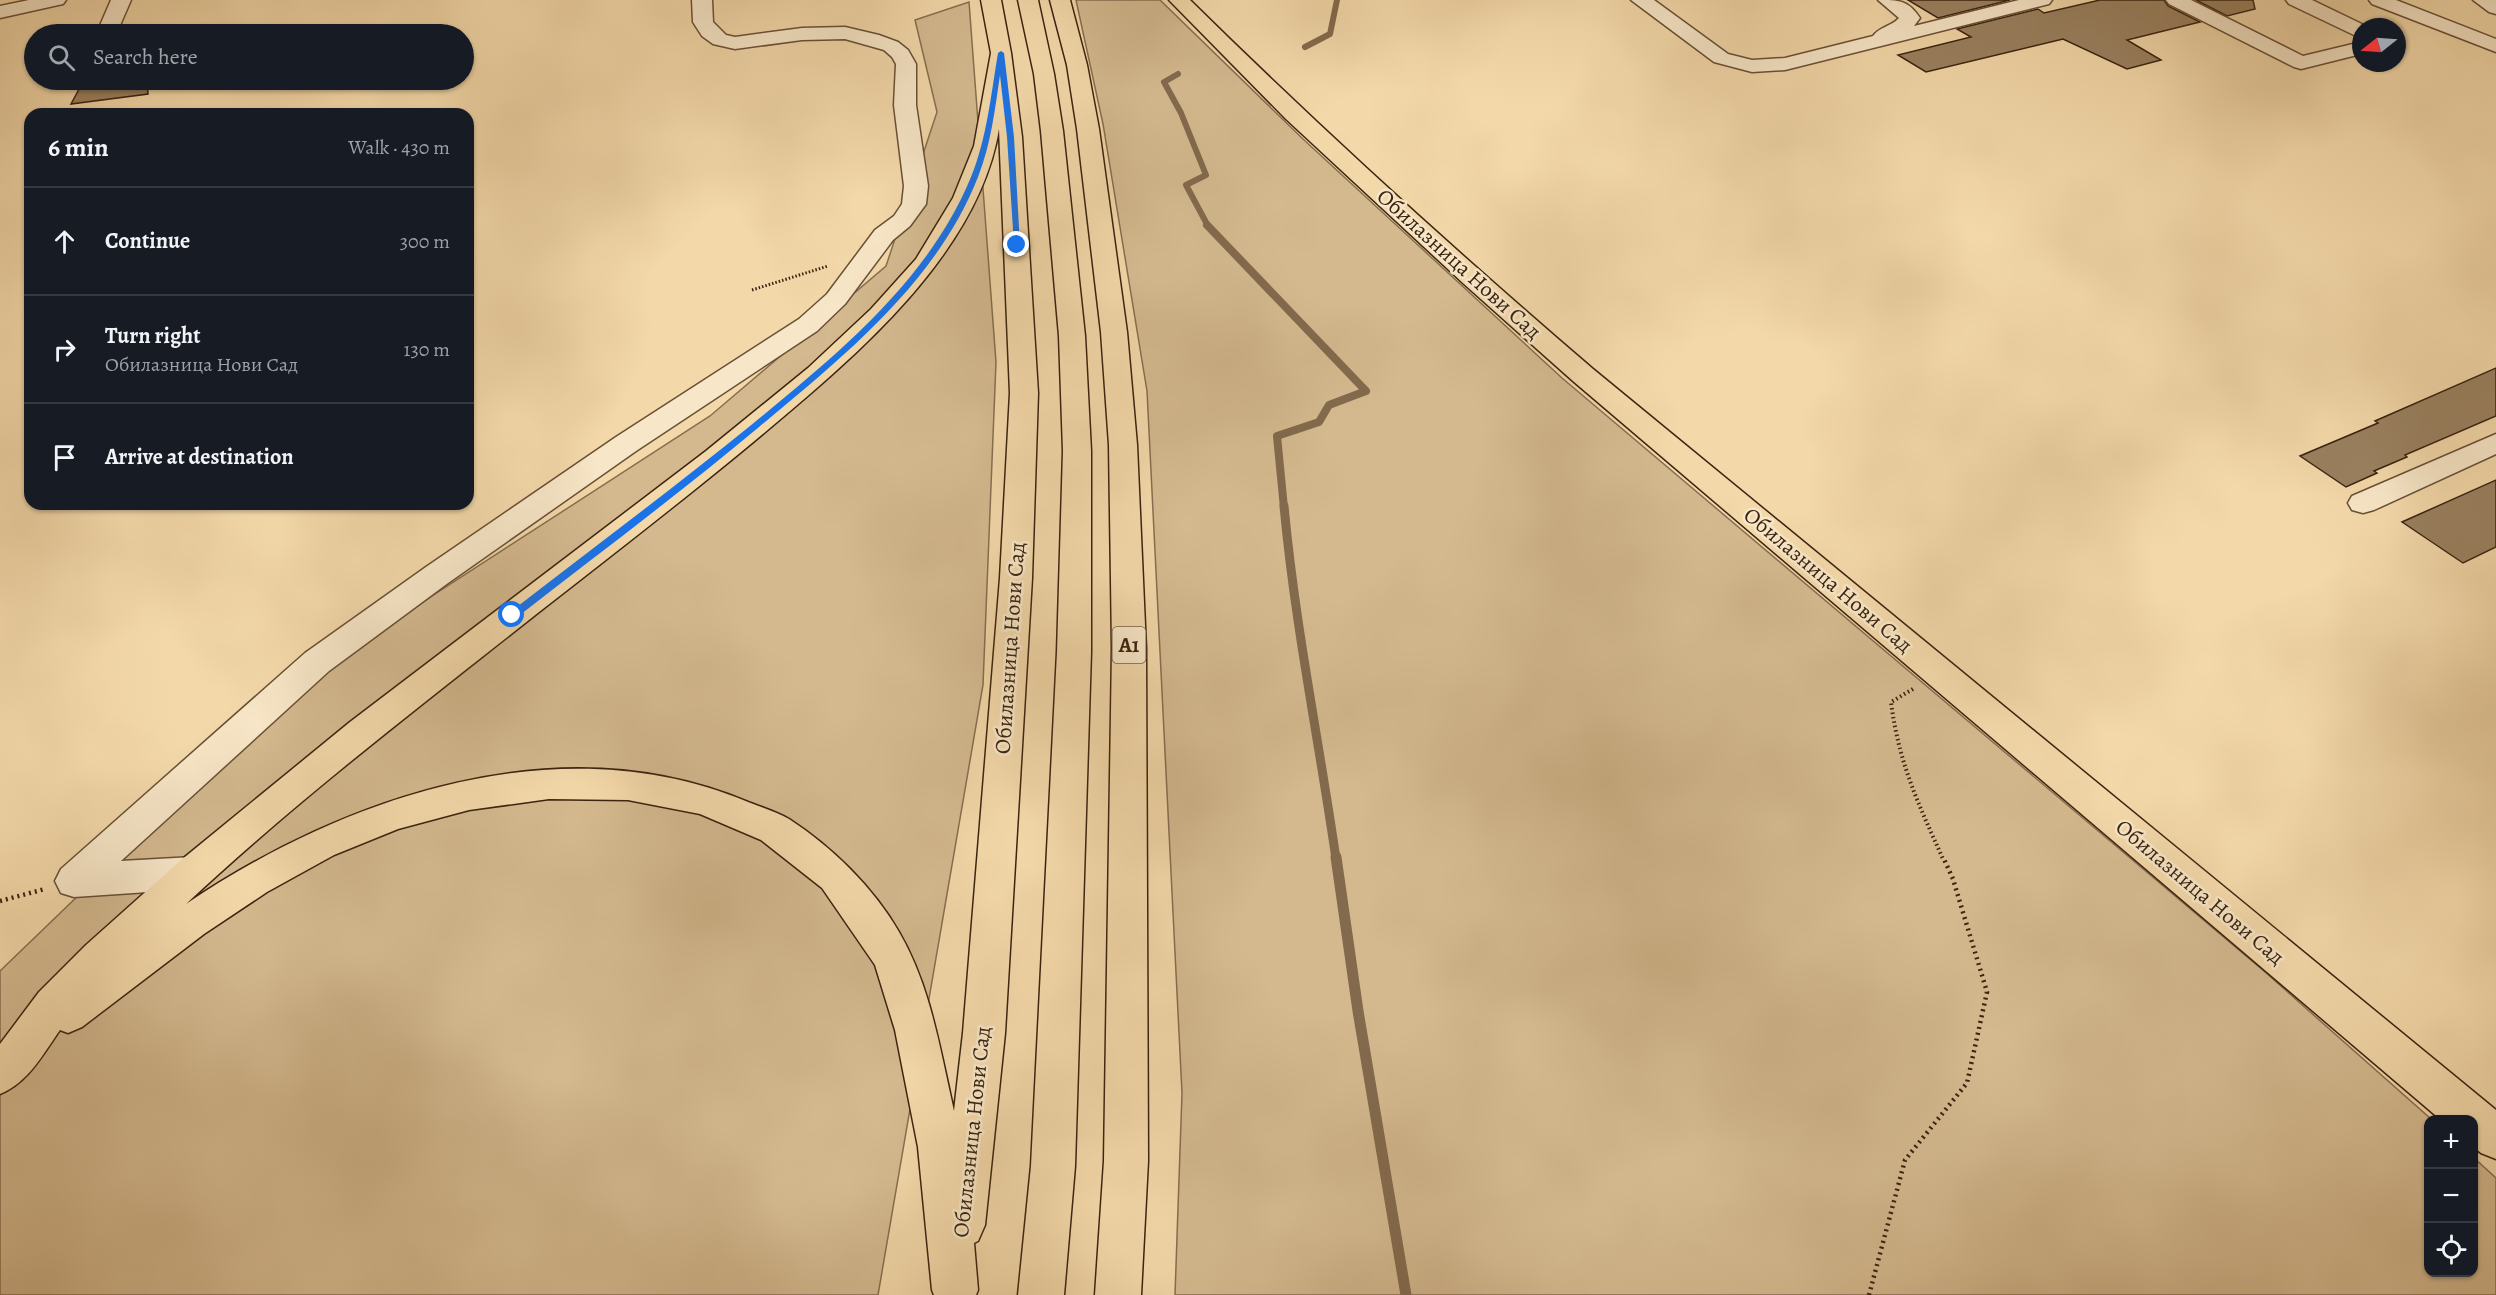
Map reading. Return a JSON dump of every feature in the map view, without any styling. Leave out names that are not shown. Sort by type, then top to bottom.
[{"type":"main road","name":"Обилазница Нови Сад","points":[[955,1293],[984,1022],[1016,578],[1024,393],[1011,148],[1001,53],[991,0]]},
{"type":"main road","points":[[1028,0],[1044,74],[1052,131],[1072,336],[1077,451],[1074,652],[1054,1154],[1041,1295]]},
{"type":"main road","name":"A1","points":[[1060,0],[1077,65],[1088,129],[1114,332],[1124,445],[1130,648],[1126,1161],[1119,1295]]},
{"type":"main road","name":"Обилазница Нови Сад","points":[[1179,0],[1294,114],[1473,279],[1583,375],[2496,1138]]},
{"type":"main road","points":[[11,1062],[53,1005],[123,936],[193,873],[362,732],[716,458],[818,374],[872,324],[926,263],[965,198],[986,146],[1001,53]]},
{"type":"main road","points":[[11,1062],[175,932],[226,898],[322,843],[371,823],[468,795],[566,782],[605,782],[677,791],[741,814],[799,846],[842,885],[866,913],[885,943],[902,979],[915,1018],[943,1167],[955,1293]]},
{"type":"street","points":[[0,12],[56,0]]},
{"type":"street","points":[[111,24],[121,0]]},
{"type":"street","points":[[74,881],[316,662],[437,574],[616,450],[808,325],[836,299],[869,253],[902,221],[914,204],[916,186],[910,161],[905,105],[906,63],[901,54],[891,46],[845,33],[802,34],[754,42],[735,43],[720,40],[709,32],[703,22],[702,0]]},
{"type":"street","points":[[1641,0],[1721,58],[1752,66],[1785,64],[2042,0]]},
{"type":"street","points":[[1861,44],[1899,30],[1910,18],[1902,8],[1888,0]]},
{"type":"street","points":[[2175,0],[2301,63],[2352,50]]},
{"type":"street","points":[[2296,0],[2352,27]]},
{"type":"street","points":[[2379,0],[2496,46]]},
{"type":"street","points":[[2482,0],[2496,8]]},
{"type":"street","points":[[2363,502],[2496,443]]},
{"type":"street","points":[[74,881],[193,873]]},
{"type":"path","points":[[752,290],[869,253]]},
{"type":"path","points":[[1869,1295],[1905,1160],[1967,1083],[1987,992],[1953,879],[1910,787],[1895,734],[1891,702],[1940,674]]},
{"type":"path","points":[[0,901],[74,881]]},
{"type":"shaded area","points":[[1076,0],[1160,0],[1303,139],[1562,378],[2265,972],[2426,1115],[2424,1115],[2424,1277],[2478,1277],[2478,1162],[2496,1178],[2496,1295],[1175,1295],[1182,1093],[1147,391],[1103,124]]},
{"type":"shaded area","points":[[969,2],[996,362],[983,685],[878,1295],[0,1295],[0,971],[302,680],[710,416],[886,266],[937,112],[915,20]]},
{"type":"building","points":[[1908,0],[2010,0],[1938,18]]},
{"type":"building","points":[[2100,0],[2164,0],[2168,6],[2200,22],[2127,40],[2161,60],[2127,69],[2063,39],[1926,72],[1898,55],[1971,37],[1957,29],[2038,9],[2044,13]]},
{"type":"building","points":[[2196,0],[2253,0],[2255,9],[2227,16]]},
{"type":"building","points":[[79,90],[148,90],[148,94],[71,104]]},
{"type":"building","points":[[2496,368],[2496,416],[2405,455],[2407,457],[2374,471],[2377,473],[2346,487],[2300,456],[2378,423],[2375,421]]},
{"type":"building","points":[[2496,480],[2496,547],[2463,563],[2402,522]]},
{"type":"waterway","points":[[1305,47],[1330,34],[1337,0]]},
{"type":"waterway","points":[[1178,74],[1164,82],[1181,113],[1206,175],[1186,185],[1208,226]]},
{"type":"waterway","points":[[1207,225],[1366,391],[1329,405],[1319,422],[1277,436],[1284,508]]},
{"type":"waterway","points":[[1284,506],[1301,639],[1336,859]]},
{"type":"waterway","points":[[1336,857],[1358,1011],[1406,1295]]},
{"type":"route","points":[[512,615],[716,458],[818,374],[855,340],[906,287],[942,239],[974,179],[986,146],[1001,53],[1011,137],[1017,245]]}]
